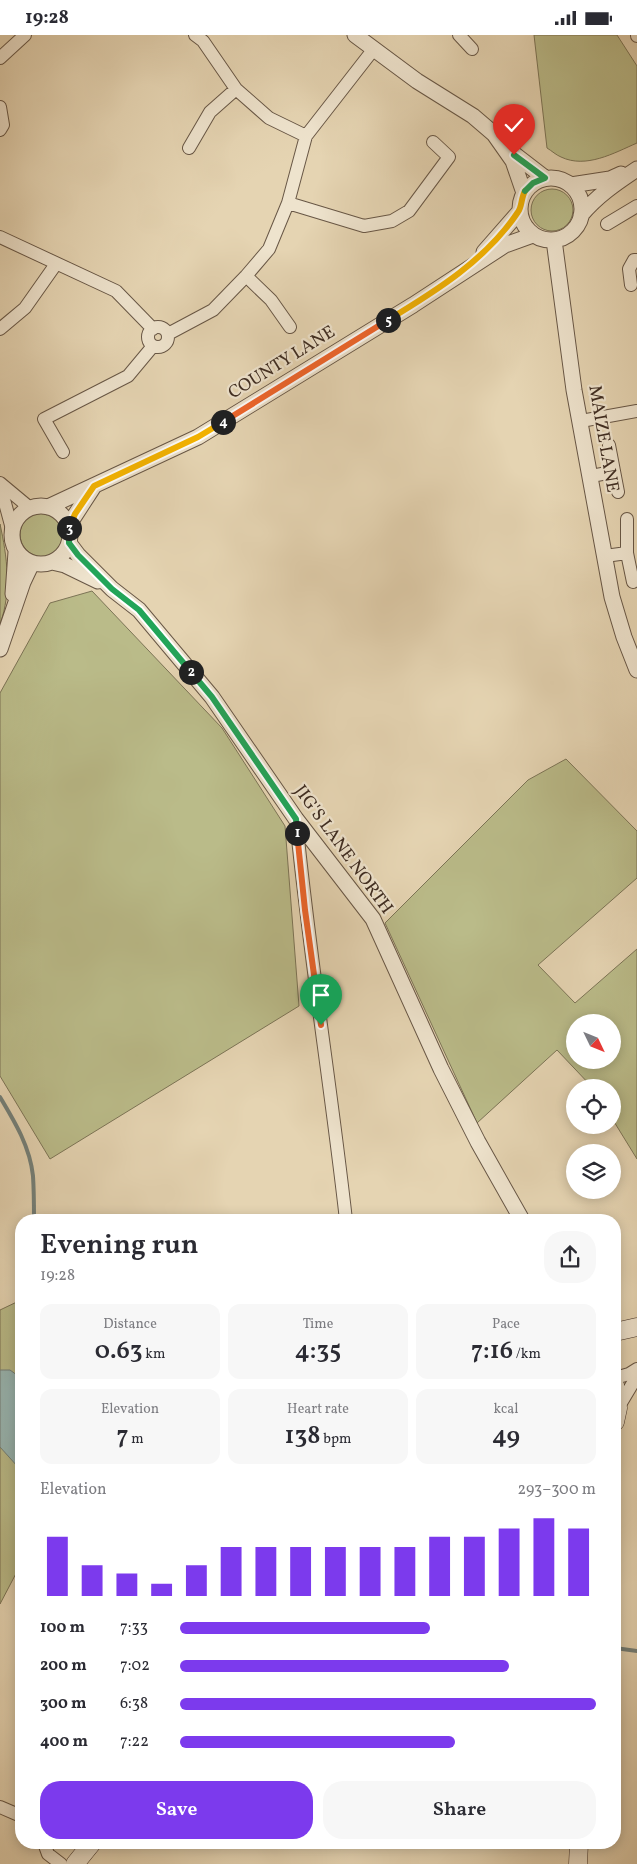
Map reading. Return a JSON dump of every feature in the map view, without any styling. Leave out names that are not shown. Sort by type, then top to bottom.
[{"type":"main road","points":[[621,1331],[637,1327]]},
{"type":"main road","points":[[75,1864],[87,1849]]},
{"type":"main road","points":[[578,1864],[579,1849]]},
{"type":"street","points":[[0,58],[25,35]]},
{"type":"street","points":[[355,35],[417,81],[473,116],[494,134],[513,161],[524,193]]},
{"type":"street","points":[[459,35],[472,49]]},
{"type":"street","points":[[202,37],[236,89],[269,118],[306,136]]},
{"type":"street","points":[[168,334],[213,309],[246,276],[269,249],[288,203],[306,136],[374,50]]},
{"type":"street","points":[[189,148],[210,112],[236,89]]},
{"type":"street","points":[[0,107],[3,125],[0,130]]},
{"type":"street","points":[[288,203],[364,227],[392,221],[408,211],[449,157],[433,142]]},
{"type":"street","points":[[503,145],[523,163],[545,178]]},
{"type":"street","points":[[572,185],[610,179],[637,169]]},
{"type":"street","points":[[581,215],[582,203],[578,194],[572,185],[558,178],[545,178],[533,183],[520,201],[520,211],[524,224],[533,235],[546,240],[554,240],[570,233],[581,215],[590,205],[637,169]]},
{"type":"street","points":[[607,224],[637,206]]},
{"type":"street","name":"COUNTY LANE","points":[[458,275],[484,252],[520,211]]},
{"type":"street","name":"COUNTY LANE","points":[[48,507],[198,437],[413,305],[505,245],[533,235]]},
{"type":"street","points":[[0,237],[116,291],[153,329]]},
{"type":"street","name":"MAIZE LANE","points":[[554,240],[574,390],[605,556],[615,605],[624,637],[637,670]]},
{"type":"street","points":[[631,285],[629,269],[634,260],[637,259]]},
{"type":"street","points":[[0,329],[25,308],[56,264]]},
{"type":"street","points":[[246,276],[271,300],[290,327]]},
{"type":"street","points":[[163,328],[168,334],[166,345],[160,348],[153,346],[148,338],[148,334],[153,329],[163,328]]},
{"type":"street","points":[[63,452],[44,419],[128,376],[153,346]]},
{"type":"street","points":[[581,421],[637,411]]},
{"type":"street","points":[[609,445],[618,492]]},
{"type":"street","points":[[591,476],[613,473]]},
{"type":"street","points":[[0,483],[30,508]]},
{"type":"street","points":[[68,526],[94,486]]},
{"type":"street","points":[[0,492],[12,529],[12,543],[16,552],[24,559],[32,563],[44,564],[52,562],[62,555],[69,543],[70,533],[68,526],[59,513],[48,507],[30,508],[23,512],[16,520],[12,529]]},
{"type":"street","points":[[627,519],[627,553],[633,582]]},
{"type":"street","name":"JIG'S LANE NORTH","points":[[69,543],[78,555],[112,589],[139,610],[212,697],[296,819],[373,919],[440,1069],[519,1214]]},
{"type":"street","points":[[10,620],[16,552]]},
{"type":"street","points":[[605,556],[627,553]]},
{"type":"street","name":"JIG'S LANE NORTH","points":[[52,562],[84,573],[112,589]]},
{"type":"street","points":[[0,649],[23,582],[32,563]]},
{"type":"street","points":[[296,819],[305,910],[345,1214]]},
{"type":"street","points":[[621,1377],[629,1375],[637,1369]]},
{"type":"street","points":[[621,1406],[637,1376]]},
{"type":"street","points":[[0,1807],[15,1813]]},
{"type":"street","points":[[46,1849],[48,1854],[61,1864]]},
{"type":"green space","points":[[534,35],[617,35],[637,66],[637,143],[600,158],[580,161],[561,157],[547,148]]},
{"type":"green space","points":[[552,189],[567,195],[573,210],[567,225],[552,231],[537,225],[531,210],[537,195]]},
{"type":"green space","points":[[38,511],[48,511],[62,521],[66,534],[62,547],[56,553],[48,557],[38,557],[24,547],[20,539],[20,529],[30,515]]},
{"type":"green space","points":[[0,524],[5,549],[7,587],[4,612],[0,624]]},
{"type":"green space","points":[[92,591],[222,728],[285,826],[299,1006],[50,1159],[0,1076],[0,693],[50,603]]},
{"type":"green space","points":[[566,759],[637,831],[637,878],[538,965],[575,1003],[637,949],[637,1159],[621,1133],[621,1079],[584,1079],[575,1069],[621,1069],[621,1014],[566,1014],[566,1060],[557,1050],[477,1123],[385,923],[528,780]]},
{"type":"green space","points":[[15,1303],[15,1575],[0,1604],[0,1310]]},
{"type":"water","points":[[0,1370],[10,1370],[15,1374],[15,1464],[0,1447]]},
{"type":"waterway","points":[[0,1097],[16,1125],[29,1155],[33,1176],[34,1214]]},
{"type":"waterway","points":[[621,1649],[637,1651]]},
{"type":"route","points":[[321,1025],[305,910],[296,819],[212,697],[139,610],[112,589],[78,555],[69,543],[70,533],[68,526],[94,486],[198,437],[413,305],[458,275],[484,252],[520,211],[520,201],[524,193],[533,183],[545,178],[514,155]]}]
